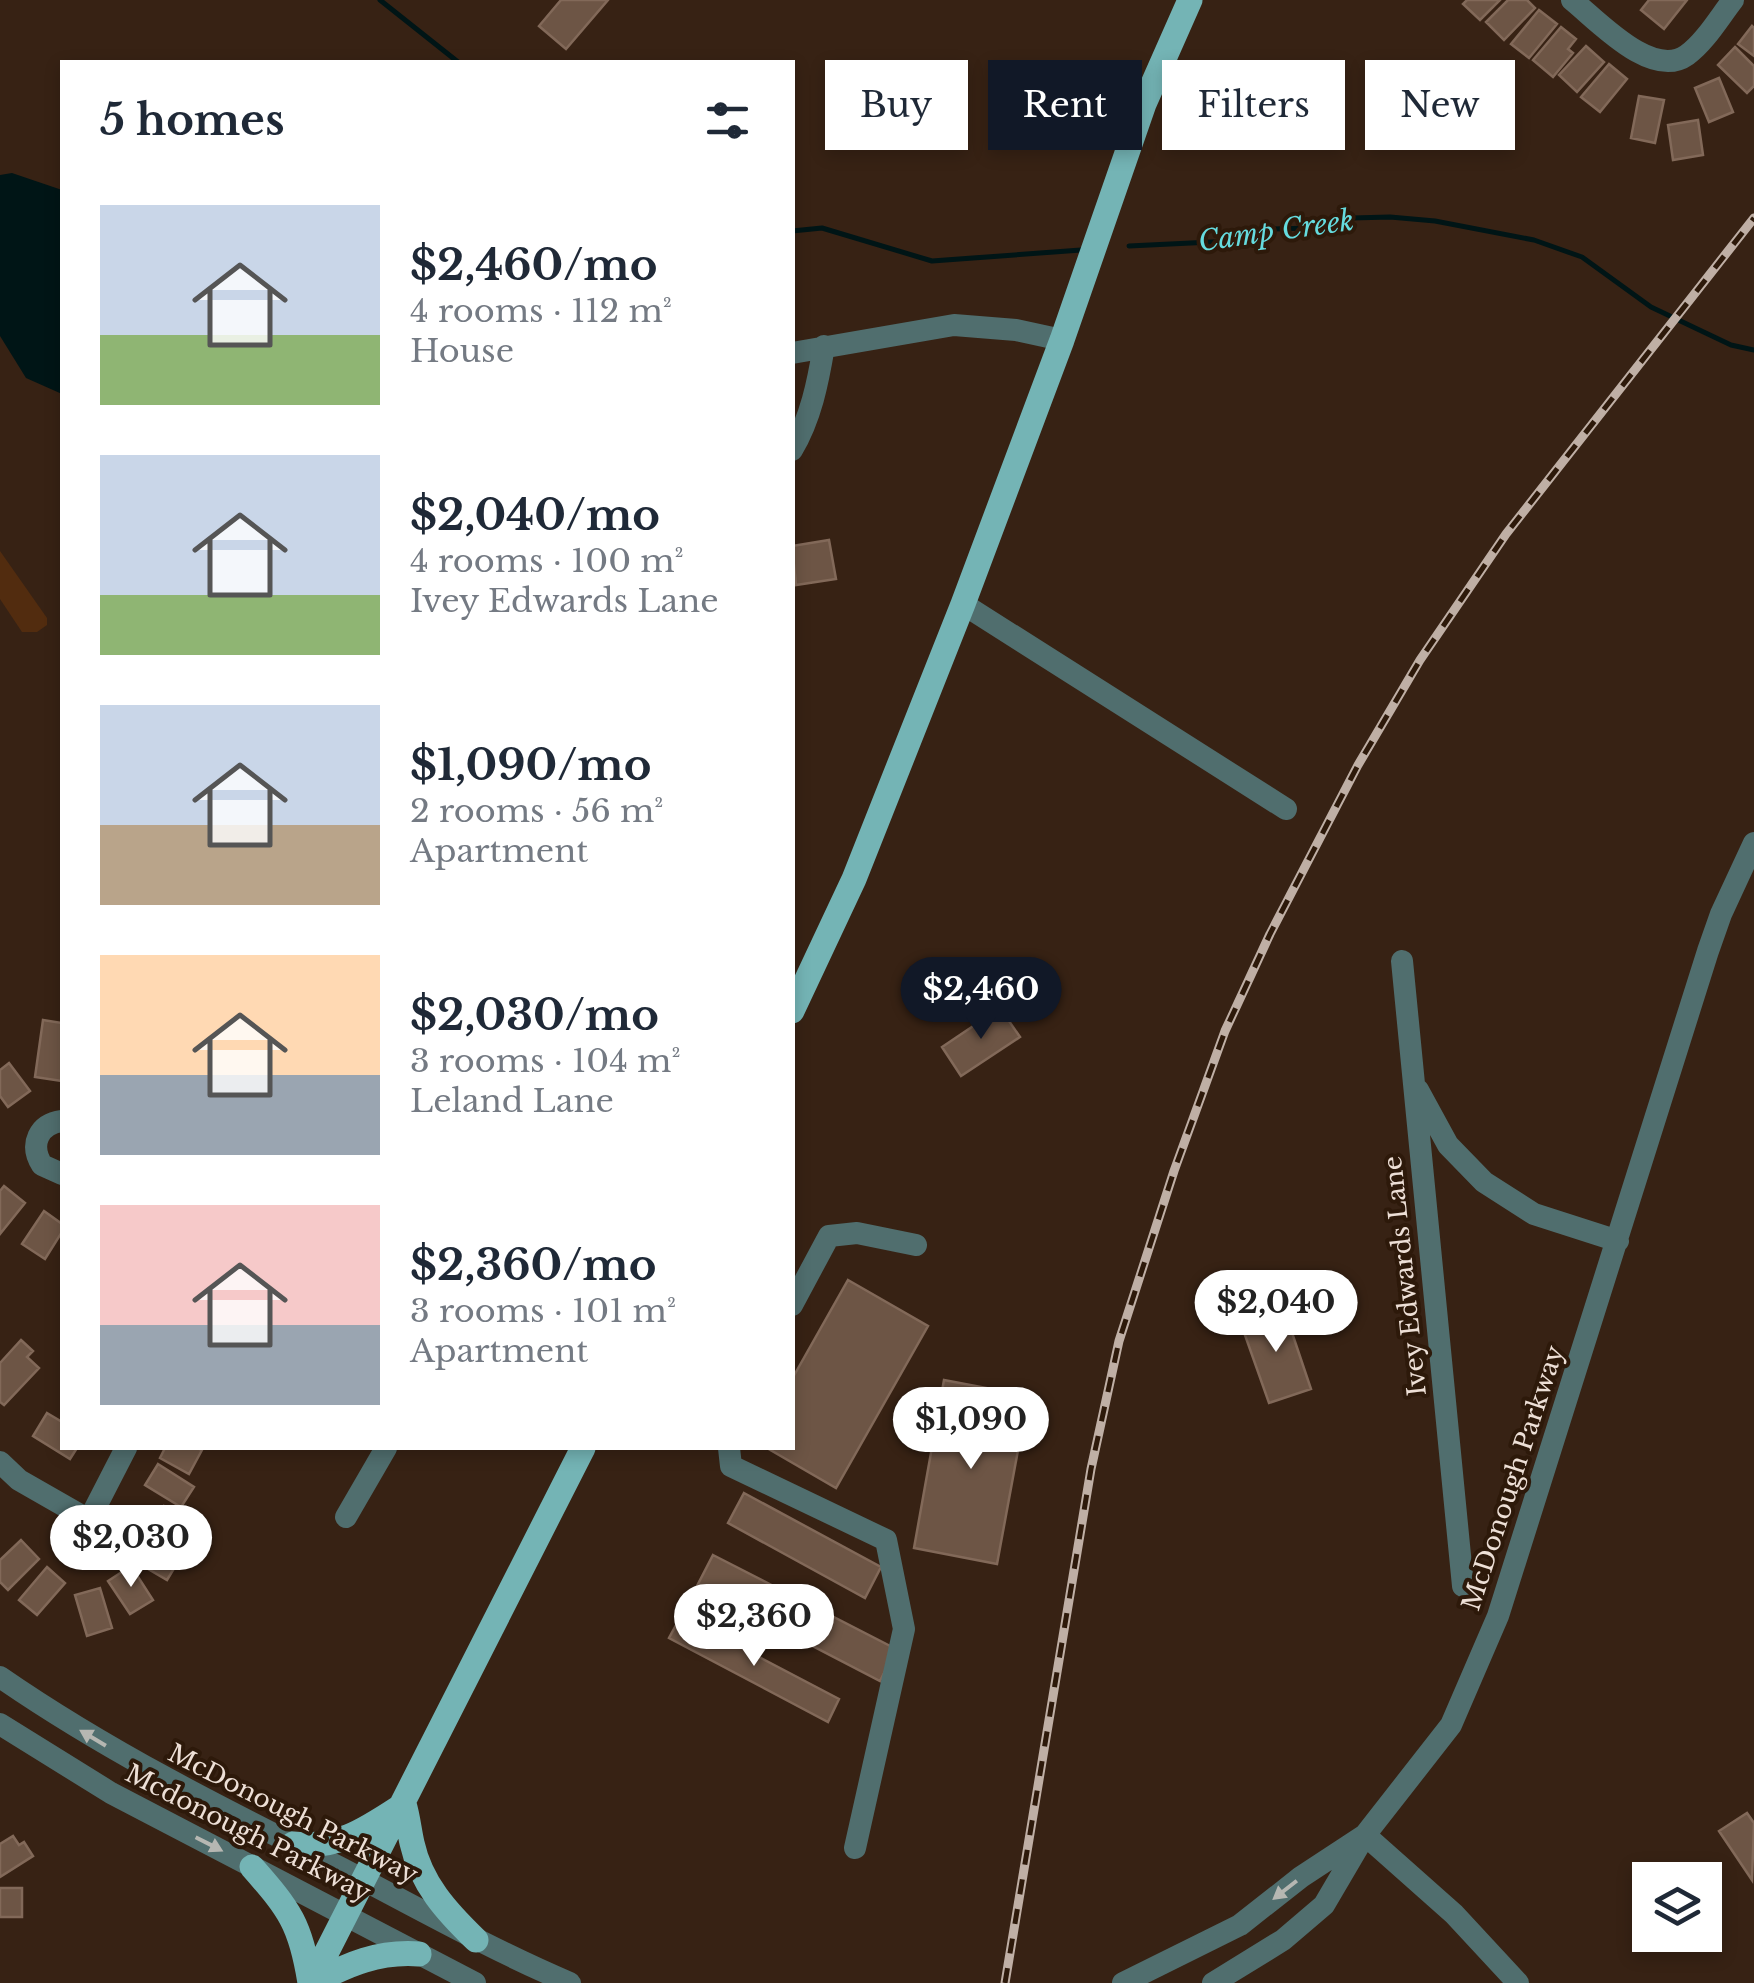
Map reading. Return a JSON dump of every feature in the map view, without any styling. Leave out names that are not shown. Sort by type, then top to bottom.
[{"type":"main road","points":[[795,1004],[854,879],[963,604],[1062,340],[1144,104],[1188,0]]},
{"type":"main road","points":[[312,1983],[582,1450]]},
{"type":"main road","points":[[293,1844],[332,1844],[355,1836],[404,1804]]},
{"type":"main road","points":[[404,1804],[422,1873],[441,1906],[476,1940]]},
{"type":"main road","points":[[252,1866],[287,1906],[303,1940],[312,1983]]},
{"type":"main road","points":[[312,1983],[370,1957],[395,1952],[420,1954]]},
{"type":"street","points":[[1572,0],[1643,56],[1661,62],[1687,56],[1733,0]]},
{"type":"street","points":[[795,352],[954,324],[1016,330],[1062,340]]},
{"type":"street","points":[[795,445],[818,384],[824,346]]},
{"type":"street","points":[[963,604],[1286,810]]},
{"type":"street","name":"McDonough Parkway","points":[[1123,1983],[1240,1926],[1301,1877],[1365,1835],[1450,1725],[1498,1616],[1708,952],[1754,843]]},
{"type":"street","name":"Ivey Edwards Lane","points":[[1402,961],[1462,1586]]},
{"type":"street","points":[[1414,1083],[1448,1145],[1484,1182],[1534,1214],[1618,1241]]},
{"type":"street","points":[[60,1122],[46,1126],[36,1149],[42,1165],[60,1173]]},
{"type":"street","points":[[795,1299],[828,1236],[856,1233],[916,1245]]},
{"type":"street","points":[[0,1462],[19,1480],[89,1520],[125,1450]]},
{"type":"street","points":[[346,1517],[385,1450]]},
{"type":"street","points":[[730,1450],[731,1466],[886,1540],[904,1629],[855,1848]]},
{"type":"street","name":"McDonough Parkway","points":[[0,1678],[139,1764],[476,1940],[570,1983]]},
{"type":"street","name":"Mcdonough Parkway","points":[[0,1724],[111,1793],[476,1983]]},
{"type":"street","points":[[1214,1983],[1283,1940],[1324,1905],[1365,1835],[1454,1914],[1518,1983]]},
{"type":"shaded area","points":[[12,173],[60,189],[60,393],[26,378],[0,336],[0,175]]},
{"type":"shaded area","points":[[0,551],[47,618],[47,625],[37,632],[22,632],[0,599]]},
{"type":"building","points":[[561,0],[608,0],[566,49],[539,26]]},
{"type":"building","points":[[1467,0],[1500,0],[1480,20],[1463,4]]},
{"type":"building","points":[[1508,0],[1527,0],[1535,8],[1504,40],[1486,22]]},
{"type":"building","points":[[1649,0],[1687,0],[1664,29],[1641,10]]},
{"type":"building","points":[[1539,10],[1557,24],[1529,58],[1511,44]]},
{"type":"building","points":[[1561,27],[1576,39],[1568,49],[1573,53],[1553,77],[1533,60]]},
{"type":"building","points":[[1754,28],[1754,56],[1738,44]]},
{"type":"building","points":[[1586,46],[1604,62],[1577,92],[1559,75]]},
{"type":"building","points":[[1735,47],[1754,66],[1754,86],[1747,93],[1718,65]]},
{"type":"building","points":[[1609,64],[1627,79],[1600,112],[1581,97]]},
{"type":"building","points":[[1719,78],[1733,112],[1709,122],[1695,88]]},
{"type":"building","points":[[1639,96],[1664,100],[1655,143],[1631,138]]},
{"type":"building","points":[[1698,120],[1703,155],[1673,160],[1668,125]]},
{"type":"building","points":[[829,540],[836,579],[796,585],[795,546]]},
{"type":"building","points":[[1000,1008],[1020,1037],[961,1076],[942,1047]]},
{"type":"building","points":[[43,1020],[60,1023],[60,1081],[35,1077]]},
{"type":"building","points":[[9,1063],[30,1091],[8,1107],[0,1096],[0,1070]]},
{"type":"building","points":[[4,1186],[25,1203],[0,1234],[0,1191]]},
{"type":"building","points":[[44,1211],[60,1223],[60,1235],[45,1259],[22,1244]]},
{"type":"building","points":[[848,1280],[928,1326],[836,1488],[770,1450],[795,1450],[795,1374]]},
{"type":"building","points":[[1283,1306],[1311,1389],[1269,1403],[1240,1321]]},
{"type":"building","points":[[21,1340],[33,1351],[27,1357],[39,1368],[4,1405],[0,1402],[0,1363]]},
{"type":"building","points":[[944,1380],[1028,1396],[997,1564],[914,1548]]},
{"type":"building","points":[[47,1413],[60,1421],[60,1450],[76,1450],[70,1459],[33,1436]]},
{"type":"building","points":[[164,1450],[202,1450],[189,1474],[160,1458]]},
{"type":"building","points":[[158,1464],[194,1487],[181,1507],[145,1485]]},
{"type":"building","points":[[744,1493],[881,1567],[865,1598],[728,1523]]},
{"type":"building","points":[[164,1506],[191,1522],[177,1545],[150,1529]]},
{"type":"building","points":[[21,1540],[39,1559],[8,1590],[0,1582],[0,1560]]},
{"type":"building","points":[[152,1540],[181,1557],[167,1580],[138,1563]]},
{"type":"building","points":[[713,1555],[896,1649],[880,1681],[697,1586]]},
{"type":"building","points":[[131,1566],[153,1600],[130,1614],[108,1581]]},
{"type":"building","points":[[47,1567],[65,1583],[37,1615],[19,1600]]},
{"type":"building","points":[[100,1588],[112,1628],[87,1636],[75,1595]]},
{"type":"building","points":[[681,1616],[839,1699],[828,1722],[669,1638]]},
{"type":"building","points":[[1747,1813],[1754,1823],[1752,1880],[1719,1831]]},
{"type":"building","points":[[13,1836],[19,1845],[24,1842],[33,1856],[0,1877],[0,1844]]},
{"type":"building","points":[[0,1888],[22,1888],[22,1917],[0,1917]]},
{"type":"waterway","name":"Camp Creek","points":[[380,0],[455,60]]},
{"type":"waterway","name":"Camp Creek","points":[[1129,246],[1232,241],[1272,229],[1314,228],[1352,218],[1435,221],[1534,240],[1582,257],[1651,307],[1731,345],[1754,350]]},
{"type":"waterway","name":"Camp Creek","points":[[795,231],[822,228],[932,261],[1081,250]]},
{"type":"railway","points":[[1005,1983],[1091,1469],[1119,1341],[1225,1031],[1270,934],[1358,765],[1420,660],[1506,534],[1754,218]]}]
